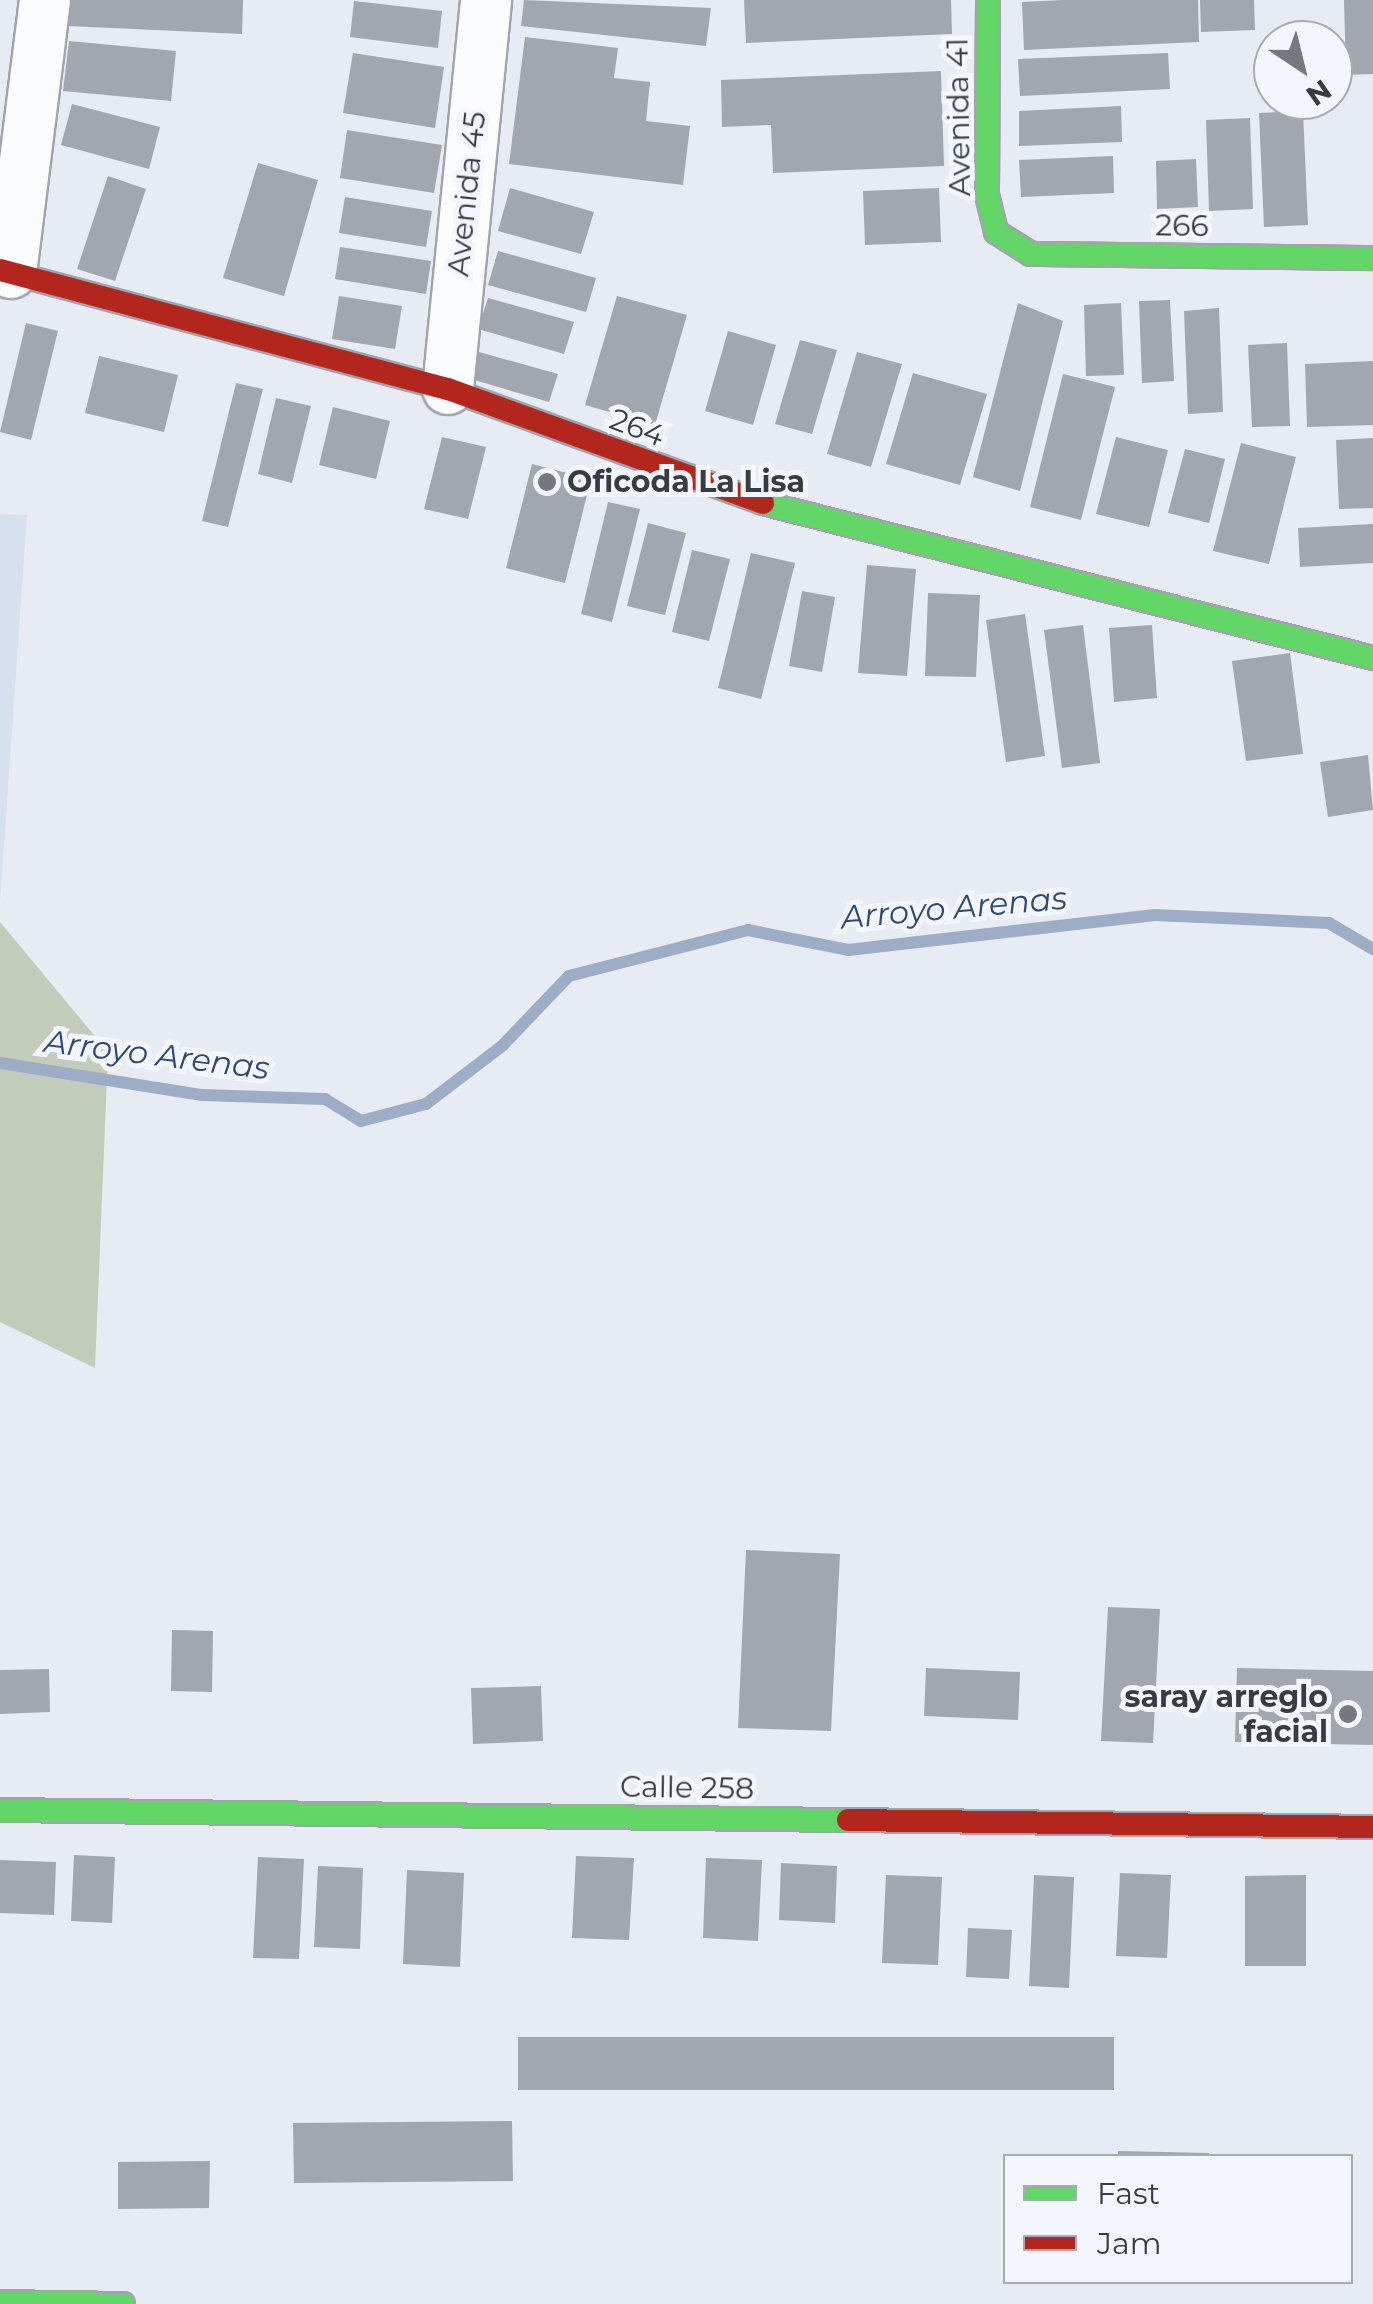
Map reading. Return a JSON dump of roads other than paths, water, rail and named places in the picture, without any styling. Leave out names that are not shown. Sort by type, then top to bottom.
[{"type":"street","points":[[6,271],[45,0]]},
{"type":"street","name":"Avenida 45","points":[[448,389],[486,0]]},
{"type":"street","name":"Avenida 41","points":[[988,0],[986,196],[996,232]]},
{"type":"street","name":"266","points":[[996,232],[1032,254],[1373,258]]},
{"type":"street","name":"264","points":[[6,271],[448,389],[735,496],[1373,658]]},
{"type":"street","name":"Calle 258","points":[[0,1810],[1373,1827]]},
{"type":"street","points":[[0,2302],[123,2304]]},
{"type":"waterway","name":"Arroyo Arenas","points":[[0,1063],[202,1095],[325,1099],[361,1121],[426,1104],[502,1046],[569,976],[748,930],[848,950],[1155,915],[1329,923],[1373,949]]},
{"type":"place","name":"Oficoda La Lisa","points":[[547,482]]},
{"type":"place","name":"saray arreglo facial","points":[[1348,1714]]}]
